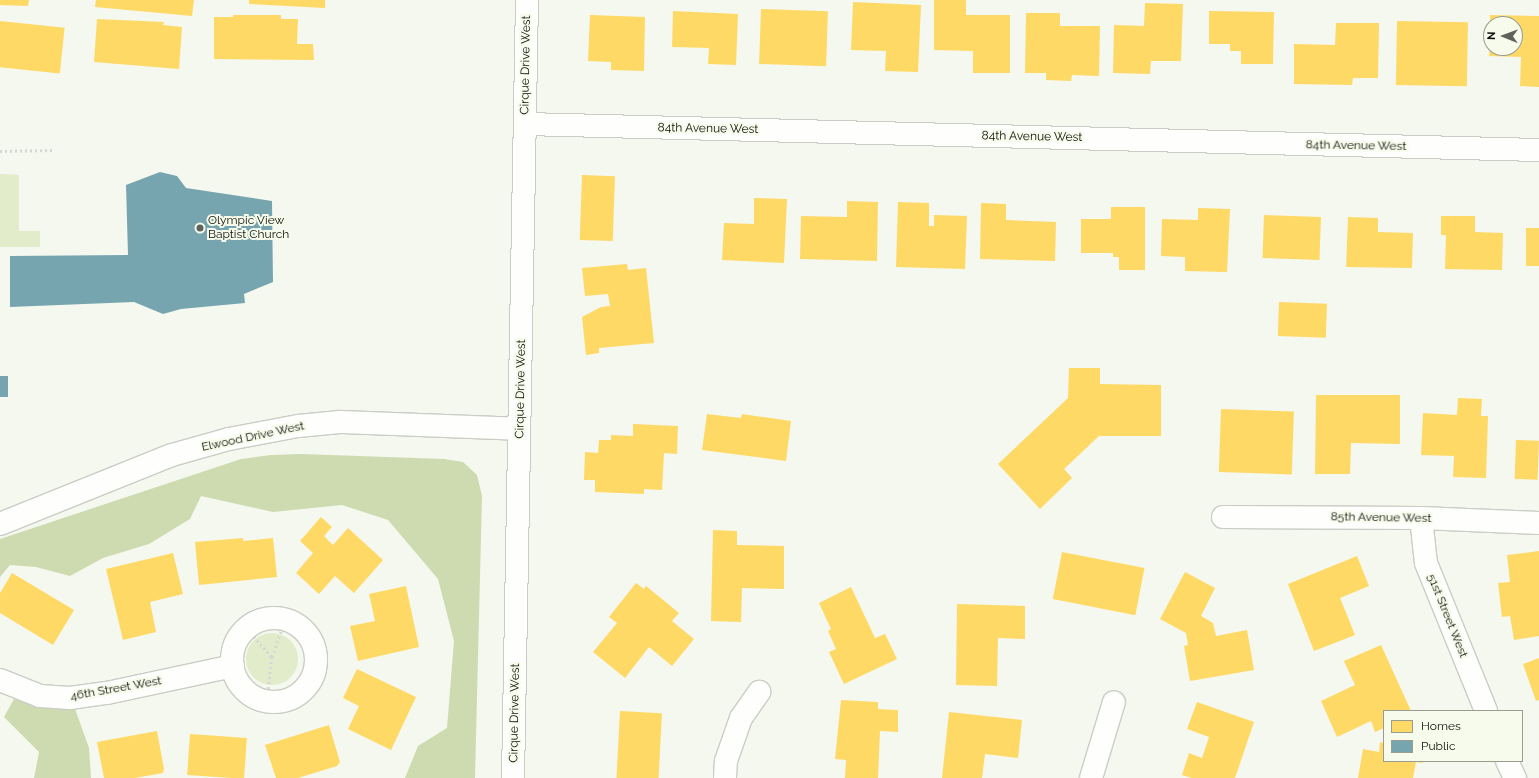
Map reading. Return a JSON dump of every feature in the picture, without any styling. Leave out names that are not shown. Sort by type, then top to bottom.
[{"type":"street","name":"Cirque Drive West","points":[[513,778],[527,0]]},
{"type":"street","name":"84th Avenue West","points":[[525,124],[1539,150]]},
{"type":"street","name":"Elwood Drive West","points":[[0,524],[172,455],[229,439],[298,426],[340,422],[520,429]]},
{"type":"street","name":"85th Avenue West","points":[[1223,517],[1421,518],[1539,523]]},
{"type":"street","name":"51st Street West","points":[[1421,518],[1426,563],[1486,710]]},
{"type":"street","points":[[261,620],[285,620],[302,628],[311,639],[316,653],[316,667],[311,681],[301,692],[289,700],[267,701],[250,694],[240,685],[233,666],[234,647],[246,629],[261,620]]},
{"type":"street","name":"46th Street West","points":[[0,680],[40,696],[70,698],[107,693],[233,666]]},
{"type":"street","points":[[725,778],[726,761],[741,718],[759,692]]},
{"type":"street","points":[[1091,778],[1114,702]]},
{"type":"street","points":[[1508,762],[1515,778]]},
{"type":"path","points":[[0,151],[53,150]]},
{"type":"path","points":[[267,701],[272,657],[285,620]]},
{"type":"path","points":[[246,629],[272,657]]},
{"type":"green space","points":[[0,174],[19,175],[19,231],[40,231],[40,247],[0,247]]},
{"type":"green space","points":[[301,454],[444,459],[463,462],[477,475],[482,496],[475,778],[405,778],[418,746],[447,728],[454,641],[438,579],[388,520],[342,505],[273,512],[201,496],[190,519],[149,544],[103,558],[70,576],[36,567],[10,565],[0,577],[0,539],[241,459],[271,455]]},
{"type":"green space","points":[[267,633],[277,633],[291,640],[298,654],[298,664],[291,678],[277,685],[267,685],[257,681],[250,674],[246,664],[246,654],[250,644],[257,637]]},
{"type":"green space","points":[[14,699],[50,708],[75,709],[89,748],[91,778],[34,778],[39,752],[4,717]]},
{"type":"building: Homes","points":[[0,0],[29,0],[28,6],[0,5]]},
{"type":"building: Homes","points":[[96,0],[194,0],[192,16],[95,7]]},
{"type":"building: Homes","points":[[249,0],[325,0],[325,8],[249,4]]},
{"type":"building: Homes","points":[[934,0],[966,0],[966,15],[1010,15],[1010,73],[973,73],[973,51],[934,50]]},
{"type":"building: Homes","points":[[853,2],[921,5],[918,72],[885,71],[886,51],[851,50]]},
{"type":"building: Homes","points":[[1145,3],[1183,4],[1181,61],[1151,61],[1150,74],[1113,73],[1114,25],[1144,26]]},
{"type":"building: Homes","points":[[761,9],[828,11],[826,66],[759,64]]},
{"type":"building: Homes","points":[[673,11],[738,14],[736,65],[708,64],[709,48],[672,47]]},
{"type":"building: Homes","points":[[1209,11],[1274,12],[1273,64],[1241,64],[1241,51],[1230,51],[1230,44],[1209,44]]},
{"type":"building: Homes","points":[[1026,13],[1060,13],[1060,26],[1100,26],[1099,76],[1072,75],[1071,81],[1046,80],[1046,73],[1025,73]]},
{"type":"building: Homes","points":[[233,15],[281,15],[281,19],[298,19],[297,44],[313,44],[314,60],[214,59],[214,17],[233,17]]},
{"type":"building: Homes","points":[[590,15],[645,17],[644,71],[611,70],[611,62],[588,61]]},
{"type":"building: Homes","points":[[1490,15],[1539,16],[1539,87],[1520,86],[1521,57],[1489,56],[1523,56],[1523,16]]},
{"type":"building: Homes","points":[[97,19],[164,22],[163,25],[182,27],[179,69],[94,62]]},
{"type":"building: Homes","points":[[0,21],[65,28],[60,74],[0,67]]},
{"type":"building: Homes","points":[[1397,21],[1468,22],[1467,86],[1396,85]]},
{"type":"building: Homes","points":[[1336,23],[1379,23],[1378,78],[1353,78],[1352,85],[1294,84],[1294,44],[1335,45]]},
{"type":"building: Homes","points":[[582,175],[615,176],[613,241],[580,240]]},
{"type":"building: Homes","points":[[754,198],[787,199],[784,263],[722,260],[724,223],[754,224]]},
{"type":"building: Homes","points":[[847,201],[878,202],[877,261],[800,259],[801,216],[847,217]]},
{"type":"building: Homes","points":[[898,202],[929,203],[929,226],[934,226],[934,215],[967,216],[965,269],[896,267]]},
{"type":"building: Homes","points":[[981,203],[1006,204],[1006,220],[1056,222],[1055,261],[980,259]]},
{"type":"building: Homes","points":[[1111,207],[1145,207],[1145,270],[1119,270],[1119,257],[1113,257],[1113,253],[1081,253],[1081,219],[1111,219]]},
{"type":"building: Homes","points":[[1198,208],[1230,209],[1227,272],[1185,271],[1185,257],[1161,256],[1162,219],[1198,220]]},
{"type":"building: Homes","points":[[1264,215],[1321,217],[1319,260],[1262,258]]},
{"type":"building: Homes","points":[[1441,216],[1475,216],[1475,232],[1503,233],[1502,270],[1445,269],[1446,235],[1441,235]]},
{"type":"building: Homes","points":[[1348,217],[1378,218],[1378,232],[1413,233],[1412,268],[1346,267]]},
{"type":"building: Homes","points":[[1526,228],[1539,228],[1539,266],[1526,266]]},
{"type":"building: Homes","points":[[627,264],[628,270],[646,268],[654,343],[599,348],[599,353],[586,355],[582,317],[601,307],[610,306],[608,294],[585,296],[582,268]]},
{"type":"building: Homes","points":[[1279,302],[1327,304],[1326,338],[1278,336]]},
{"type":"building: Homes","points":[[1069,368],[1100,368],[1100,384],[1161,385],[1161,436],[1099,436],[1064,469],[1072,478],[1040,509],[998,464],[1068,398]]},
{"type":"building: Homes","points":[[1316,395],[1400,395],[1400,444],[1351,443],[1350,474],[1315,474]]},
{"type":"building: Homes","points":[[1458,398],[1482,399],[1481,416],[1488,416],[1486,478],[1453,477],[1454,456],[1421,455],[1423,413],[1457,415]]},
{"type":"building: Homes","points":[[1221,409],[1294,412],[1292,475],[1219,472]]},
{"type":"building: Homes","points":[[707,414],[741,418],[742,414],[791,421],[786,461],[702,450]]},
{"type":"building: Homes","points":[[633,424],[678,426],[677,454],[664,453],[662,490],[644,489],[644,494],[595,492],[595,480],[584,480],[585,452],[598,453],[599,440],[611,440],[611,435],[633,436]]},
{"type":"building: Homes","points":[[1516,440],[1539,441],[1538,480],[1515,479]]},
{"type":"building: Homes","points":[[321,517],[332,527],[324,536],[333,545],[348,528],[383,560],[354,593],[335,576],[319,594],[296,573],[313,553],[300,541]]},
{"type":"building: Homes","points":[[713,530],[737,531],[737,545],[784,546],[784,589],[742,588],[741,622],[711,621]]},
{"type":"building: Homes","points":[[243,538],[243,541],[273,538],[277,577],[199,585],[195,542]]},
{"type":"building: Homes","points":[[1539,551],[1539,636],[1514,640],[1510,616],[1502,617],[1498,583],[1510,582],[1507,555]]},
{"type":"building: Homes","points":[[1062,552],[1144,568],[1135,615],[1053,599]]},
{"type":"building: Homes","points":[[173,553],[183,594],[150,602],[156,632],[123,640],[106,569]]},
{"type":"building: Homes","points":[[1357,556],[1369,586],[1340,598],[1355,635],[1314,651],[1288,584]]},
{"type":"building: Homes","points":[[1185,572],[1215,588],[1201,616],[1213,623],[1216,636],[1247,630],[1254,670],[1190,681],[1184,646],[1188,645],[1186,633],[1160,619]]},
{"type":"building: Homes","points":[[12,573],[74,610],[53,645],[0,613],[0,593]]},
{"type":"building: Homes","points":[[636,583],[644,589],[646,586],[679,613],[672,621],[694,639],[672,666],[649,647],[625,678],[593,652],[617,623],[609,617]]},
{"type":"building: Homes","points":[[406,586],[419,647],[358,661],[350,626],[375,621],[369,594]]},
{"type":"building: Homes","points":[[851,587],[875,638],[885,634],[897,659],[844,684],[829,652],[836,649],[828,631],[831,629],[819,603]]},
{"type":"building: Homes","points":[[957,604],[1025,606],[1025,639],[998,638],[997,686],[956,685]]},
{"type":"building: Homes","points":[[1381,645],[1411,710],[1383,710],[1383,728],[1375,732],[1371,721],[1337,737],[1321,701],[1355,685],[1344,661]]},
{"type":"building: Homes","points":[[1539,658],[1539,700],[1536,701],[1523,664]]},
{"type":"building: Homes","points":[[357,669],[416,697],[391,750],[348,729],[359,706],[343,698]]},
{"type":"building: Homes","points":[[841,700],[878,702],[878,709],[898,710],[898,732],[880,731],[878,778],[845,778],[846,760],[835,759]]},
{"type":"building: Homes","points":[[1197,702],[1254,722],[1235,778],[1192,778],[1182,775],[1189,753],[1202,758],[1209,737],[1187,729]]},
{"type":"building: Homes","points":[[620,711],[662,713],[659,778],[616,778]]},
{"type":"building: Homes","points":[[949,712],[1022,720],[1018,758],[985,754],[982,778],[942,778]]},
{"type":"building: Homes","points":[[329,725],[340,762],[337,766],[298,778],[276,778],[265,745]]},
{"type":"building: Homes","points":[[157,731],[164,769],[163,773],[135,778],[104,778],[97,742]]},
{"type":"building: Homes","points":[[190,734],[247,738],[244,778],[187,775]]},
{"type":"building: Homes","points":[[1380,742],[1383,743],[1383,762],[1416,762],[1413,778],[1358,778],[1363,749],[1379,752]]},
{"type":"building: Public","name":"Olympic View Baptist Church","points":[[160,172],[177,176],[186,188],[272,201],[273,282],[244,294],[245,303],[181,309],[163,314],[134,302],[10,307],[10,256],[128,255],[126,185]]},
{"type":"building: Public","points":[[0,376],[8,376],[8,397],[0,397]]},
{"type":"place","name":"Olympic View Baptist Church","points":[[200,228]]}]
